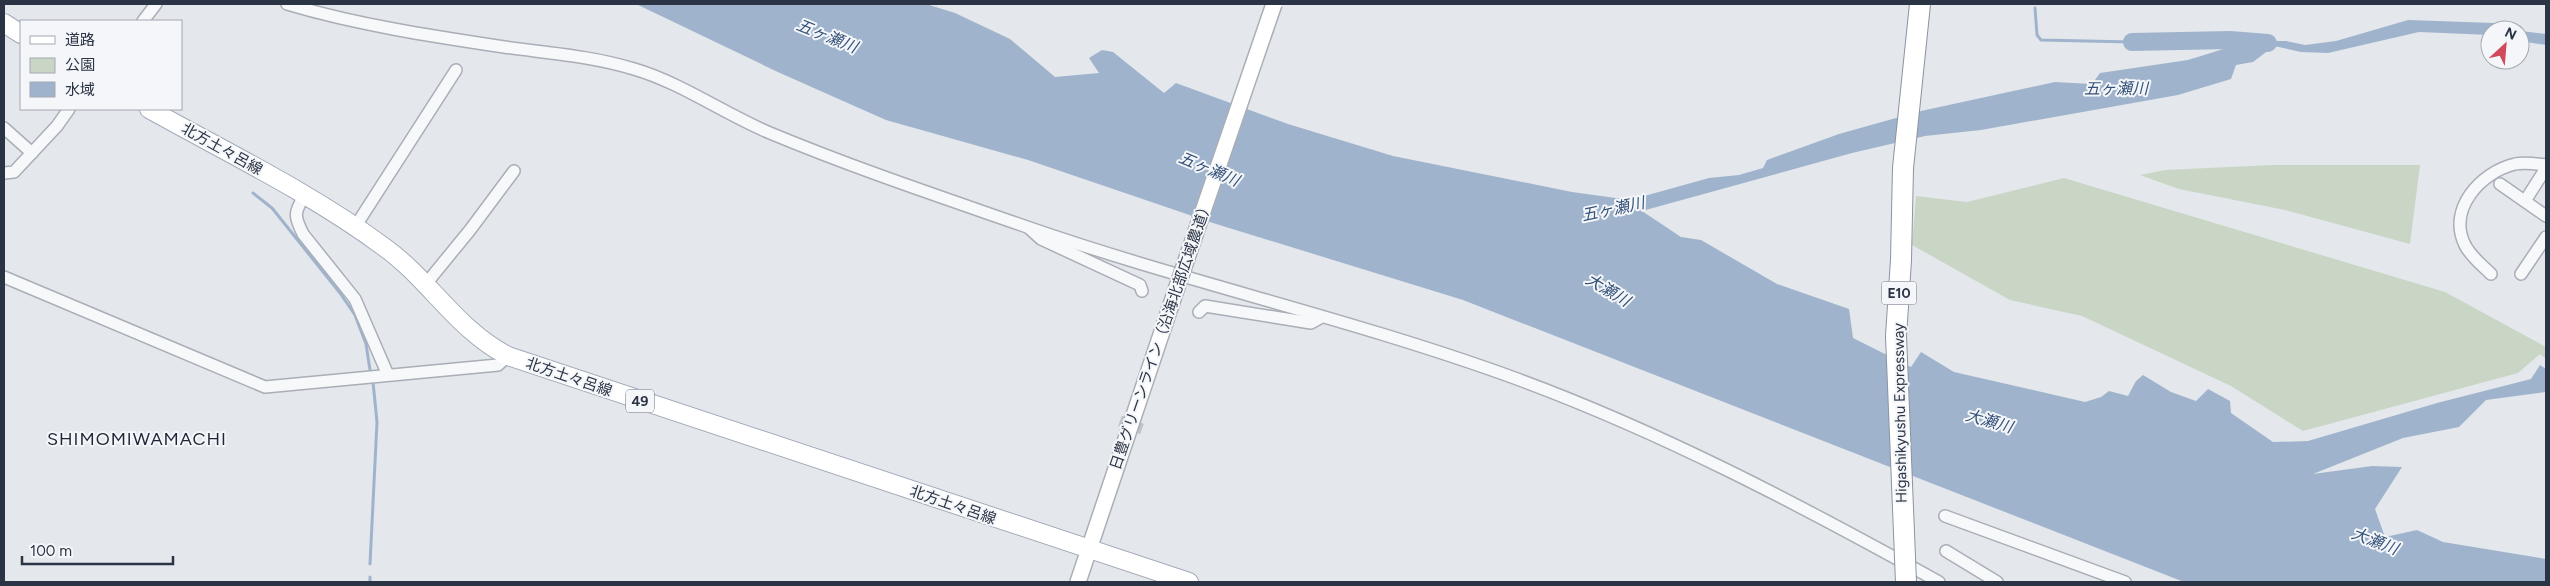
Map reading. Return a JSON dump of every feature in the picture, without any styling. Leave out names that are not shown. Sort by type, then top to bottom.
[{"type":"highway","name":"Higashikyushu Expressway","points":[[1906,582],[1896,336],[1901,260],[1903,168],[1920,4]]},
{"type":"main road","points":[[4,23],[20,33]]},
{"type":"main road","name":"北方土々呂線","points":[[151,110],[304,196],[386,248],[476,336],[487,345],[508,356],[1189,582]]},
{"type":"street","points":[[144,20],[156,4]]},
{"type":"street","points":[[287,4],[368,25],[580,57],[639,70],[668,82],[764,131],[882,177],[1029,228],[1505,375],[1661,438],[1821,518],[1939,582]]},
{"type":"street","name":"日豊グリーンライン（沿海北部広域農道）","points":[[1078,582],[1274,4]]},
{"type":"street","points":[[355,227],[456,70]]},
{"type":"street","points":[[4,173],[14,172],[57,126],[68,110]]},
{"type":"street","points":[[4,128],[32,153]]},
{"type":"street","points":[[2491,274],[2470,254],[2464,244],[2461,218],[2465,205],[2472,191],[2486,176],[2516,164],[2546,166],[2525,201]]},
{"type":"street","points":[[425,285],[470,230],[514,170]]},
{"type":"street","points":[[2500,184],[2546,216]]},
{"type":"street","points":[[304,196],[295,215],[297,222],[303,234],[355,299],[388,375]]},
{"type":"street","points":[[1029,228],[1041,239],[1140,285],[1142,291]]},
{"type":"street","points":[[2521,274],[2546,237]]},
{"type":"street","points":[[4,277],[265,387],[498,365],[508,356]]},
{"type":"street","points":[[1200,312],[1205,306],[1311,323],[1320,318]]},
{"type":"street","points":[[1946,516],[2125,582]]},
{"type":"street","points":[[1946,551],[1997,582]]},
{"type":"green space","points":[[2272,165],[2420,165],[2410,244],[2285,210],[2179,189],[2140,175],[2165,170]]},
{"type":"green space","points":[[2064,178],[2445,292],[2546,347],[2546,359],[2540,354],[2518,373],[2303,431],[2231,386],[2082,316],[2010,300],[1912,245],[1916,196],[1967,202]]},
{"type":"water","points":[[636,4],[926,4],[955,13],[1010,39],[1055,77],[1099,73],[1089,58],[1102,50],[1113,52],[1164,93],[1176,83],[1288,124],[1393,156],[1572,192],[1630,200],[1709,178],[1739,175],[1763,168],[1767,160],[1839,134],[1921,111],[2055,82],[2092,84],[2100,73],[2188,60],[2233,46],[2269,41],[2286,41],[2305,45],[2336,41],[2408,20],[2480,23],[2480,35],[2419,32],[2328,53],[2301,52],[2274,46],[2253,62],[2236,65],[2231,79],[2178,95],[1981,130],[1925,136],[1852,153],[1642,211],[1681,237],[1701,240],[1777,284],[1849,309],[1853,338],[1911,367],[1921,352],[1954,372],[2085,402],[2101,397],[2109,391],[2128,396],[2136,381],[2143,375],[2171,392],[2196,401],[2208,389],[2230,401],[2231,413],[2273,442],[2308,441],[2437,403],[2531,379],[2540,365],[2546,369],[2546,392],[2486,400],[2459,427],[2403,438],[2313,474],[2372,466],[2402,467],[2375,509],[2385,537],[2417,530],[2443,542],[2546,559],[2546,582],[2184,582],[1463,300],[1213,223],[1028,160],[886,120],[780,73]]},
{"type":"water","points":[[2530,32],[2546,34],[2546,45],[2530,43]]},
{"type":"waterway","points":[[2035,8],[2037,35],[2041,40],[2132,42]]},
{"type":"waterway","points":[[2132,42],[2230,40],[2268,43]]},
{"type":"waterway","points":[[253,193],[272,208],[340,293],[355,315],[366,344],[370,370]]},
{"type":"waterway","points":[[370,564],[377,422],[373,382]]},
{"type":"waterway","points":[[370,577],[370,582]]},
{"type":"tunnel","points":[[1120,421],[1142,429]]},
{"type":"district","name":"SHIMOMIWAMACHI","points":[[137,439]]},
{"type":"water label","name":"五ヶ瀬川","points":[[827,36]]},
{"type":"water label","name":"五ヶ瀬川","points":[[2116,88]]},
{"type":"water label","name":"五ヶ瀬川","points":[[1209,169]]},
{"type":"water label","name":"五ヶ瀬川","points":[[1613,209]]},
{"type":"water label","name":"大瀬川","points":[[1608,290]]},
{"type":"water label","name":"大瀬川","points":[[1989,421]]},
{"type":"water label","name":"大瀬川","points":[[2375,541]]}]
